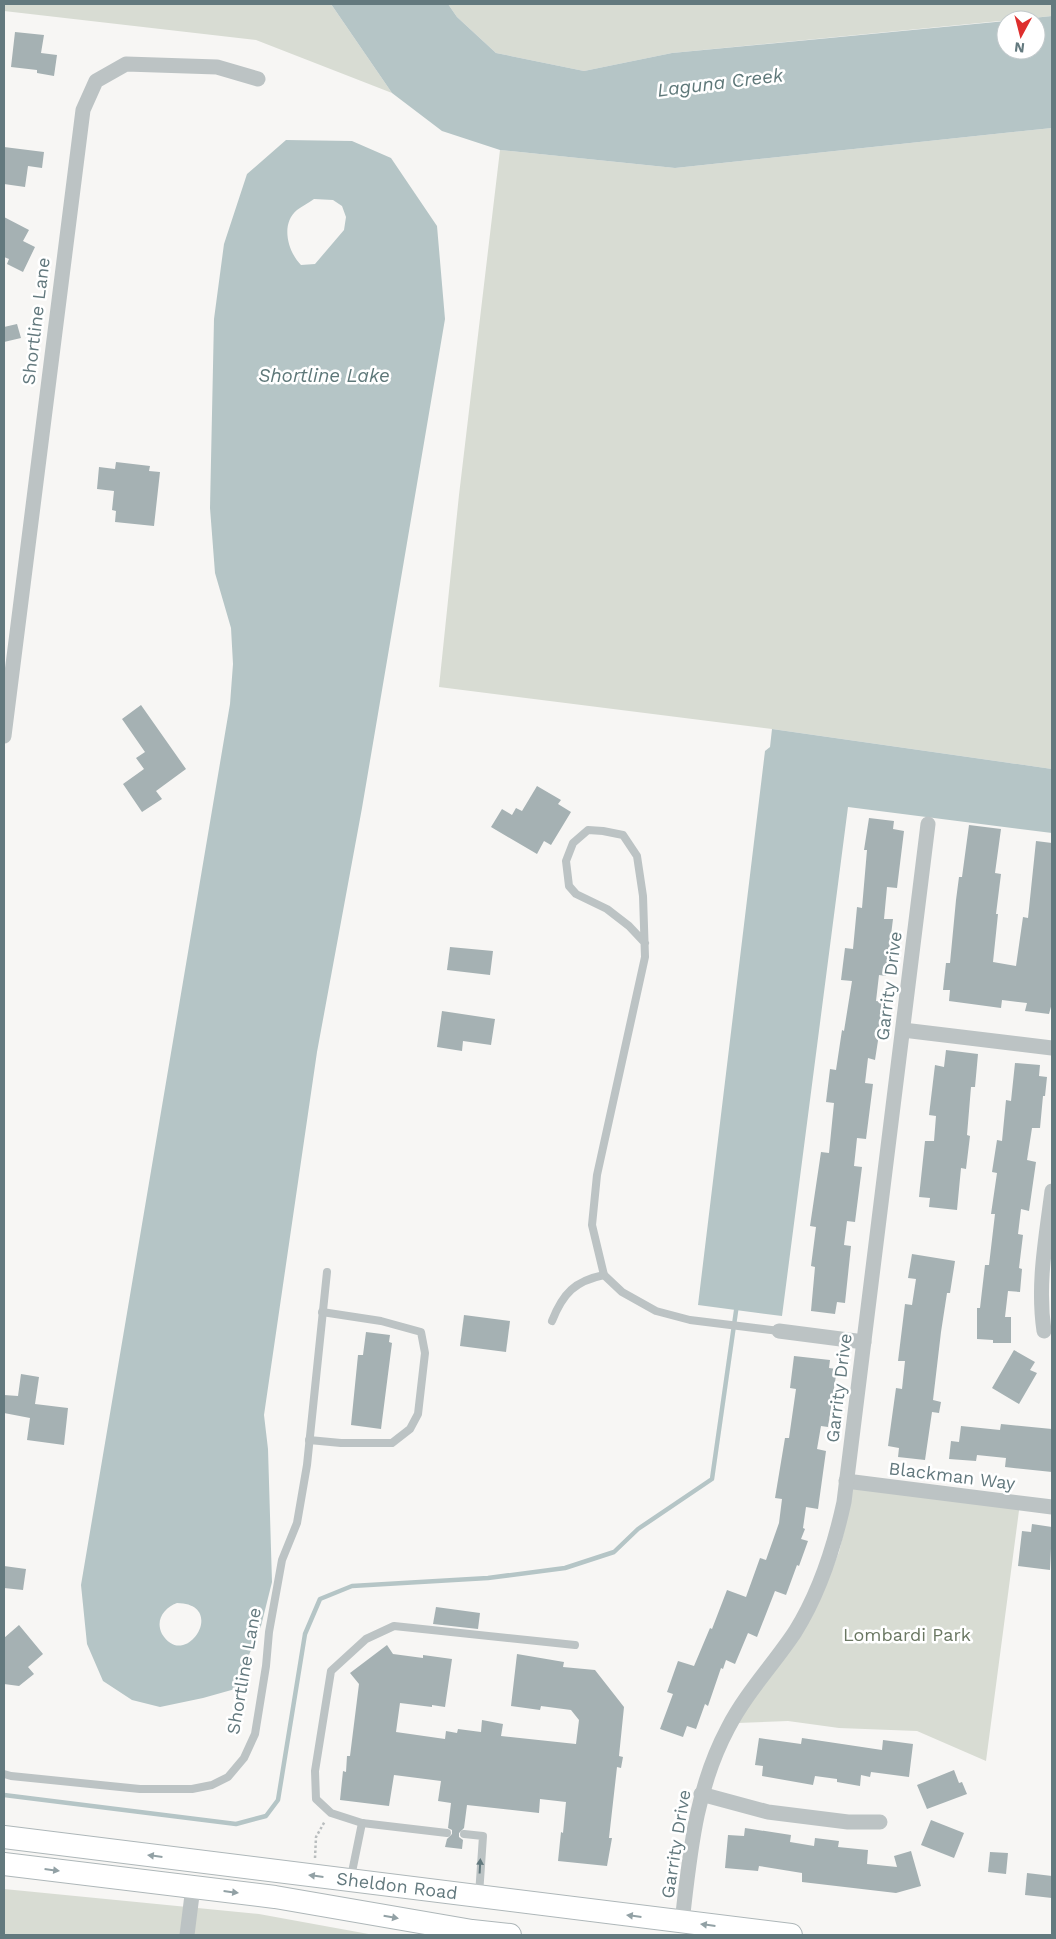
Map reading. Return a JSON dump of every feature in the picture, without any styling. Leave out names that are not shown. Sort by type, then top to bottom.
[{"type":"main road","name":"Sheldon Road","points":[[4,1837],[479,1896],[681,1929],[791,1935]]},
{"type":"main road","name":"Sheldon Road","points":[[4,1864],[275,1897],[472,1931],[510,1935]]},
{"type":"street","name":"Shortline Lane","points":[[4,736],[83,110],[96,81],[126,64],[217,67],[258,79]]},
{"type":"street","name":"Garrity Drive","points":[[681,1929],[692,1836],[701,1794],[713,1761],[728,1728],[743,1702],[792,1636],[814,1598],[828,1566],[838,1531],[864,1342],[928,824]]},
{"type":"street","points":[[903,1030],[1052,1048]]},
{"type":"street","points":[[1044,1331],[1040,1306],[1040,1286],[1052,1191]]},
{"type":"street","points":[[779,1331],[864,1342]]},
{"type":"street","name":"Blackman Way","points":[[846,1481],[1052,1507]]},
{"type":"street","points":[[701,1794],[768,1812],[848,1822],[880,1822]]},
{"type":"street","points":[[187,1935],[193,1887]]},
{"type":"lane","points":[[644,943],[629,926],[608,909],[576,894],[569,886],[566,861],[573,843],[588,830],[623,835],[637,856],[643,896],[645,957],[598,1175],[592,1225],[604,1274],[622,1292],[656,1311],[690,1320],[779,1331]]},
{"type":"lane","name":"Shortline Lane","points":[[4,1774],[140,1789],[192,1788],[212,1785],[228,1777],[244,1758],[255,1734],[282,1560],[297,1523],[309,1440],[327,1272]]},
{"type":"lane","points":[[552,1321],[560,1303],[570,1290],[590,1278],[604,1274]]},
{"type":"lane","points":[[309,1440],[341,1443],[392,1443],[410,1429],[418,1414],[425,1353],[421,1332],[382,1321],[322,1312]]},
{"type":"lane","points":[[448,1832],[362,1823],[331,1813],[316,1799],[315,1771],[331,1671],[366,1639],[394,1626],[575,1645]]},
{"type":"lane","points":[[350,1880],[362,1823]]},
{"type":"lane","points":[[464,1834],[483,1836],[479,1896]]},
{"type":"path","points":[[314,1862],[316,1837],[326,1819]]},
{"type":"green space","points":[[4,4],[331,4],[392,93],[256,40],[4,11]]},
{"type":"green space","points":[[448,4],[1052,4],[1052,16],[1046,17],[1046,10],[996,10],[996,21],[672,53],[584,71],[496,53],[457,17]]},
{"type":"green space","points":[[1052,128],[1052,769],[772,729],[439,687],[459,495],[500,150],[675,168]]},
{"type":"green space","name":"Lombardi Park","points":[[846,1481],[1020,1503],[986,1761],[917,1731],[839,1728],[788,1721],[737,1723],[828,1579],[839,1552],[849,1510]]},
{"type":"green space","points":[[4,1889],[259,1914],[374,1935],[4,1935]]},
{"type":"water","name":"Laguna Creek","points":[[331,4],[448,4],[457,17],[496,53],[584,71],[672,53],[996,22],[996,60],[1046,60],[1046,17],[1052,16],[1052,128],[675,168],[500,150],[442,131],[392,93]]},
{"type":"water","name":"Shortline Lake","points":[[286,140],[352,141],[391,158],[437,226],[445,319],[362,808],[317,1052],[264,1415],[268,1449],[272,1582],[261,1626],[235,1689],[160,1707],[132,1700],[103,1681],[87,1644],[81,1585],[230,704],[233,664],[231,628],[215,573],[210,508],[214,319],[224,244],[247,174]],"holes":[[[314,199],[333,200],[342,206],[346,217],[344,230],[315,264],[301,265],[290,246],[287,230],[292,216],[297,210]],[[177,1603],[192,1606],[200,1614],[201,1623],[198,1633],[191,1641],[181,1645],[171,1644],[160,1629],[162,1615],[168,1608]]]},
{"type":"water","points":[[772,729],[1052,769],[1052,833],[848,807],[782,1316],[698,1305],[765,751],[770,747]]},
{"type":"building","points":[[15,32],[44,35],[41,53],[57,55],[54,76],[37,73],[37,70],[11,67]]},
{"type":"building","points":[[4,147],[44,152],[42,168],[28,166],[25,187],[4,184]]},
{"type":"building","points":[[4,217],[29,230],[23,241],[35,247],[23,272],[7,264],[9,259],[4,257]]},
{"type":"building","points":[[17,324],[21,338],[4,342],[4,327]]},
{"type":"building","points":[[116,462],[150,466],[149,471],[160,472],[154,526],[115,522],[116,511],[112,510],[114,491],[97,489],[99,467],[115,469]]},
{"type":"building","points":[[141,705],[186,769],[156,791],[162,799],[142,812],[123,784],[144,769],[136,758],[145,752],[122,719]]},
{"type":"building","points":[[537,786],[561,800],[558,804],[571,812],[551,845],[544,841],[537,854],[491,827],[502,809],[512,815],[516,808],[522,811]]},
{"type":"building","points":[[869,818],[894,821],[893,829],[904,831],[897,888],[887,887],[884,919],[893,919],[886,976],[879,975],[876,1001],[884,1002],[875,1060],[868,1058],[865,1083],[873,1084],[866,1139],[857,1138],[854,1166],[862,1167],[855,1222],[847,1221],[844,1245],[851,1246],[845,1303],[837,1302],[835,1314],[811,1311],[815,1267],[811,1266],[816,1227],[810,1226],[821,1152],[829,1153],[834,1103],[826,1102],[830,1069],[836,1070],[852,981],[841,980],[845,948],[853,949],[857,907],[862,908],[867,850],[864,850]]},
{"type":"building","points":[[969,825],[1001,829],[995,873],[1001,874],[993,962],[1016,966],[1023,917],[1028,918],[1036,841],[1052,843],[1052,1003],[1049,1014],[1025,1011],[1027,1003],[1002,1000],[1001,1008],[949,1001],[950,990],[943,990],[946,963],[950,963],[959,877],[962,877]]},
{"type":"building","points":[[450,947],[493,951],[490,975],[447,970]]},
{"type":"building","points":[[442,1011],[495,1019],[491,1045],[463,1041],[462,1051],[437,1047]]},
{"type":"building","points":[[946,1050],[978,1054],[975,1087],[971,1087],[967,1135],[970,1136],[966,1169],[961,1168],[957,1210],[929,1207],[930,1198],[919,1197],[925,1141],[934,1141],[936,1116],[929,1115],[935,1065],[944,1067]]},
{"type":"building","points":[[1015,1063],[1040,1065],[1039,1076],[1047,1077],[1040,1128],[1032,1128],[1027,1160],[1036,1162],[1029,1211],[1021,1209],[1018,1234],[1023,1235],[1019,1268],[1022,1269],[1020,1292],[1008,1291],[1005,1317],[1011,1317],[1011,1343],[993,1343],[993,1340],[977,1339],[977,1308],[980,1308],[985,1265],[989,1265],[995,1214],[991,1214],[997,1173],[992,1172],[997,1140],[1002,1141],[1006,1100],[1011,1101]]},
{"type":"building","points":[[912,1254],[955,1261],[950,1293],[947,1293],[933,1400],[941,1402],[939,1413],[932,1412],[925,1460],[898,1457],[899,1448],[888,1446],[896,1388],[902,1389],[905,1361],[898,1361],[905,1304],[912,1305],[916,1279],[908,1278]]},
{"type":"building","points":[[464,1315],[510,1321],[506,1352],[460,1346]]},
{"type":"building","points":[[366,1332],[390,1335],[389,1342],[392,1343],[381,1429],[351,1425],[358,1355],[363,1355]]},
{"type":"building","points":[[1014,1350],[1035,1362],[1030,1370],[1037,1373],[1019,1404],[992,1388]]},
{"type":"building","points":[[794,1356],[830,1360],[829,1368],[837,1369],[828,1427],[821,1426],[817,1449],[826,1451],[818,1509],[806,1507],[803,1528],[805,1529],[801,1539],[808,1541],[786,1595],[775,1591],[757,1637],[748,1633],[735,1664],[726,1660],[723,1669],[721,1668],[708,1706],[705,1704],[696,1729],[687,1726],[683,1737],[660,1729],[673,1694],[667,1692],[678,1661],[694,1666],[710,1628],[712,1629],[727,1590],[746,1597],[760,1558],[766,1560],[779,1523],[782,1499],[775,1498],[785,1438],[789,1438],[796,1389],[790,1388]]},
{"type":"building","points":[[21,1374],[39,1377],[35,1404],[68,1408],[64,1445],[27,1440],[30,1418],[4,1413],[4,1395],[18,1396]]},
{"type":"building","points":[[1001,1424],[1052,1429],[1052,1472],[1005,1467],[1006,1458],[977,1455],[976,1461],[949,1459],[951,1441],[959,1442],[961,1426],[1000,1430]]},
{"type":"building","points":[[1032,1524],[1052,1527],[1050,1570],[1018,1566],[1022,1531],[1031,1532]]},
{"type":"building","points":[[4,1566],[26,1569],[23,1590],[4,1588]]},
{"type":"building","points":[[436,1607],[480,1613],[478,1629],[433,1624]]},
{"type":"building","points":[[19,1625],[43,1654],[28,1667],[34,1674],[19,1686],[4,1684],[4,1638]]},
{"type":"building","points":[[387,1645],[393,1654],[423,1658],[423,1655],[452,1659],[445,1707],[400,1703],[396,1732],[445,1739],[446,1731],[457,1733],[458,1729],[481,1732],[482,1720],[503,1724],[501,1736],[576,1744],[579,1720],[571,1710],[541,1706],[540,1710],[511,1706],[517,1654],[564,1662],[563,1667],[595,1670],[624,1707],[619,1756],[623,1757],[621,1768],[617,1767],[609,1838],[612,1838],[607,1866],[558,1861],[566,1802],[540,1799],[539,1813],[467,1805],[464,1828],[459,1833],[459,1837],[463,1840],[462,1849],[445,1847],[447,1839],[452,1834],[452,1830],[448,1828],[451,1803],[438,1801],[441,1781],[394,1775],[389,1806],[340,1800],[343,1771],[346,1772],[347,1756],[350,1756],[359,1684],[350,1673]]},
{"type":"building","points":[[759,1738],[801,1744],[802,1738],[882,1750],[883,1740],[913,1744],[909,1777],[871,1772],[870,1777],[861,1775],[860,1786],[837,1782],[837,1779],[815,1776],[813,1785],[762,1776],[763,1766],[755,1765]]},
{"type":"building","points":[[954,1770],[959,1783],[962,1782],[967,1794],[927,1809],[917,1785]]},
{"type":"building","points":[[931,1820],[964,1833],[954,1858],[921,1845]]},
{"type":"building","points":[[745,1828],[791,1835],[790,1842],[814,1846],[815,1838],[839,1841],[838,1847],[868,1850],[867,1864],[897,1867],[894,1856],[911,1851],[921,1886],[896,1893],[802,1882],[802,1873],[759,1866],[758,1871],[725,1868],[728,1835],[744,1836]]},
{"type":"building","points":[[990,1852],[1008,1853],[1006,1874],[988,1872]]},
{"type":"building","points":[[1027,1873],[1052,1876],[1052,1898],[1025,1895]]},
{"type":"waterway","points":[[4,1795],[236,1824],[266,1816],[278,1800],[305,1634],[320,1599],[352,1586],[488,1578],[565,1568],[614,1552],[638,1529],[712,1479],[737,1304]]}]
